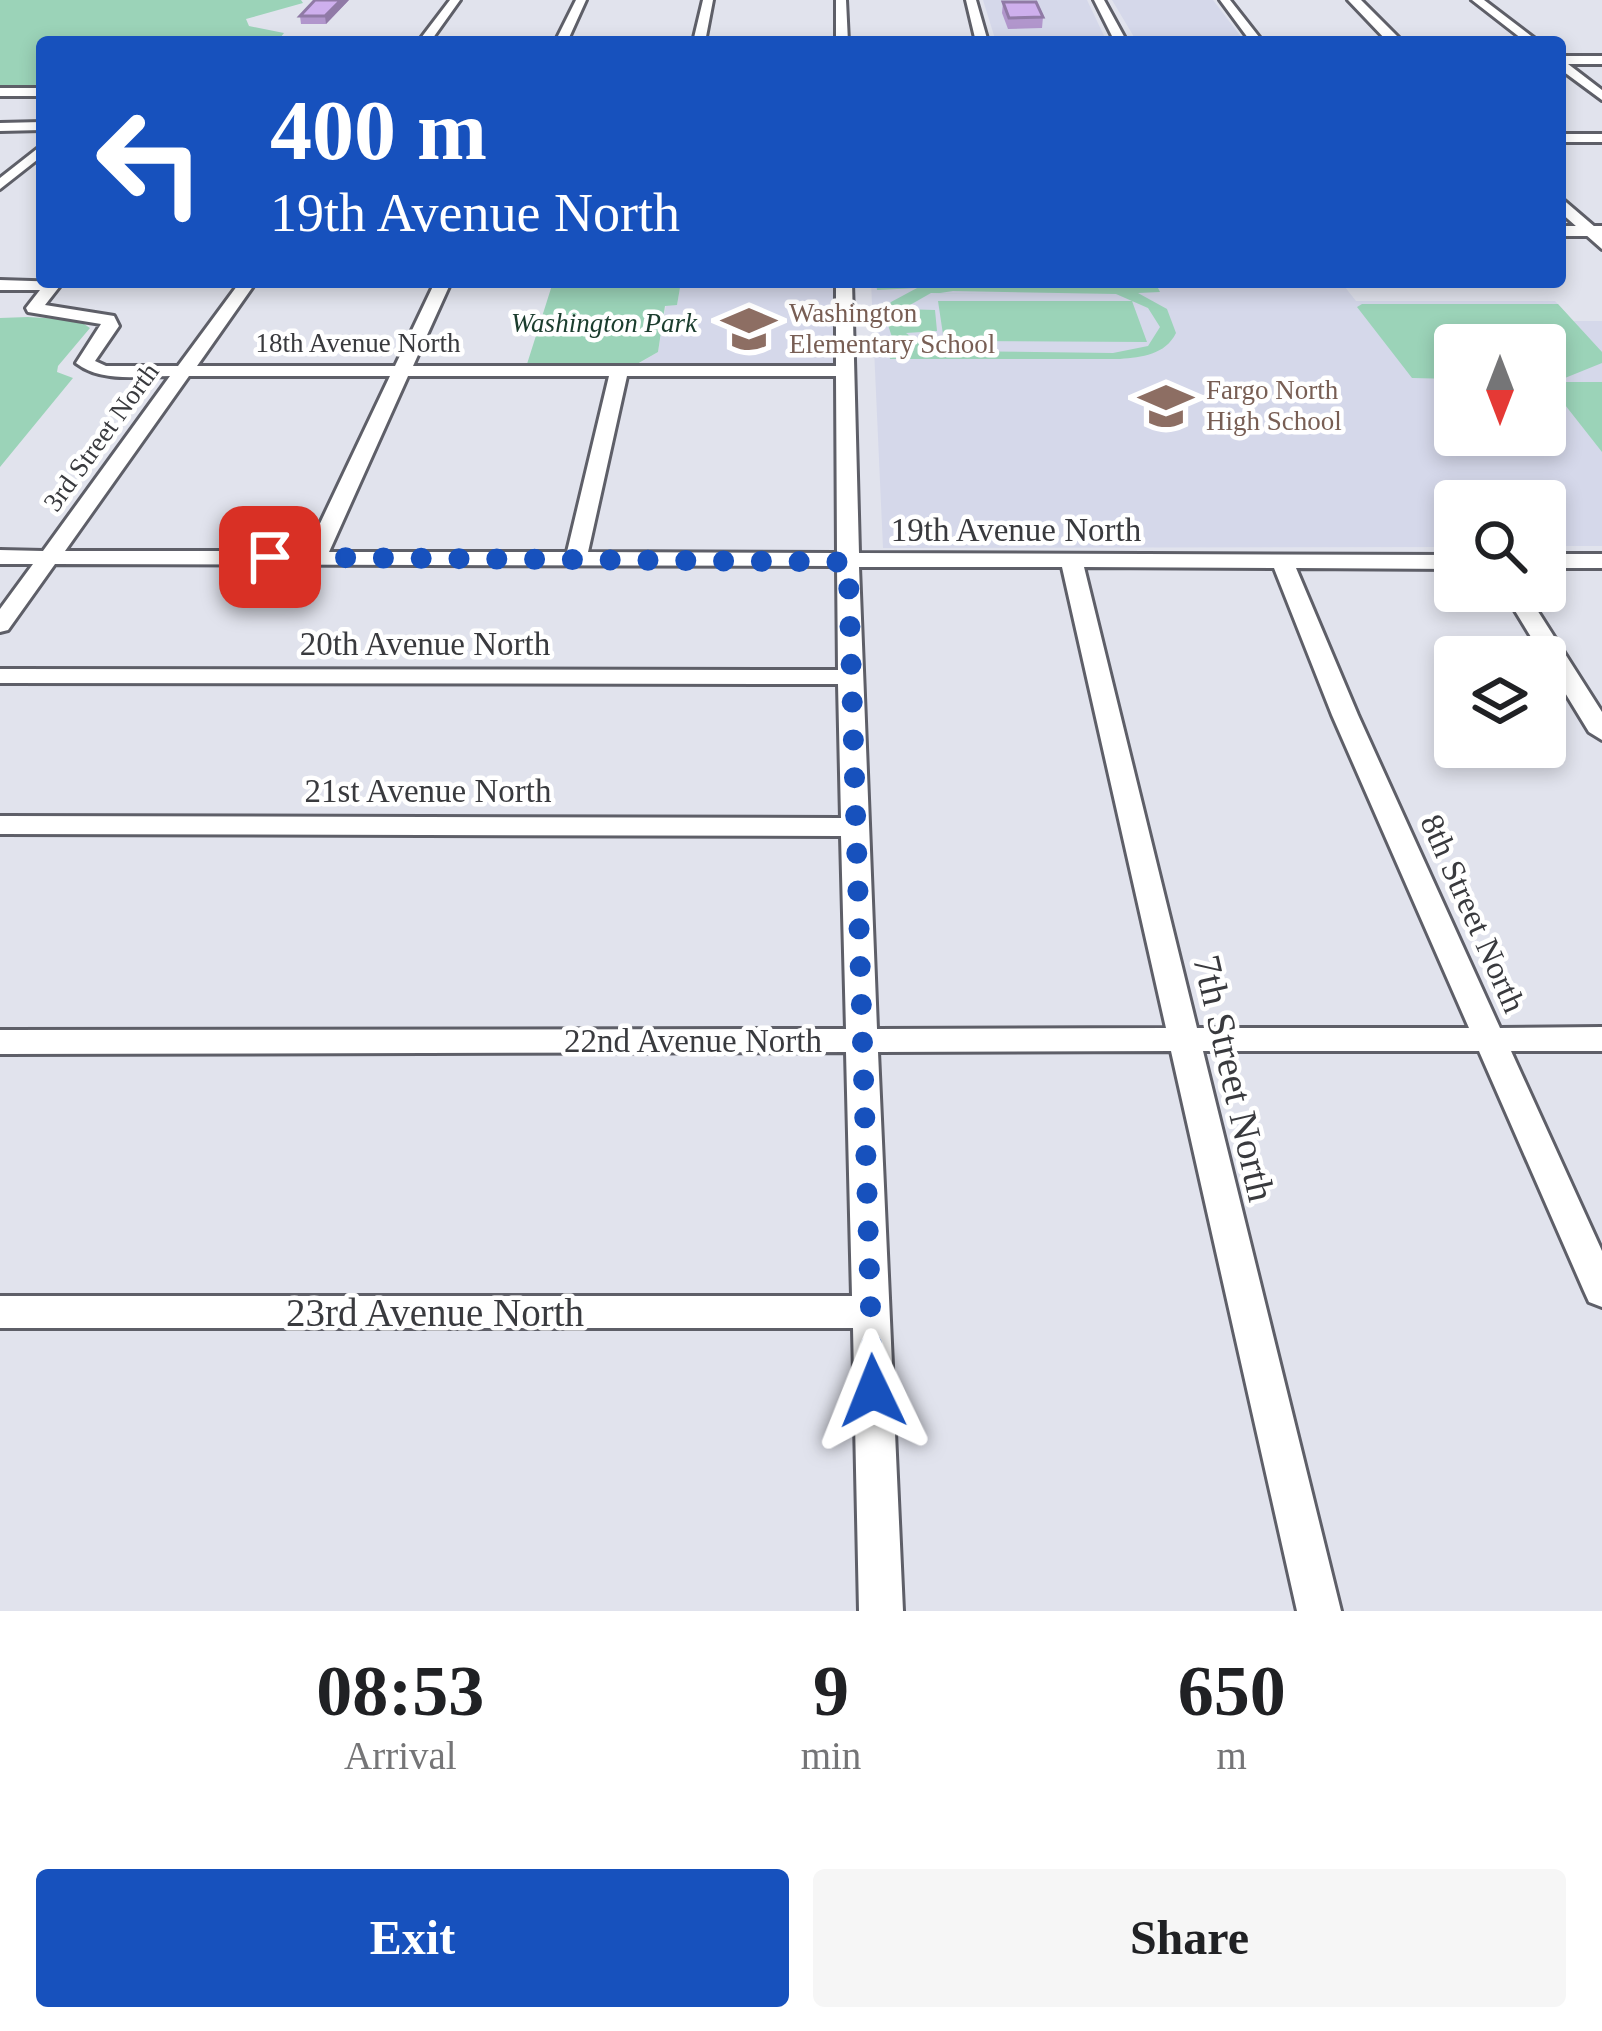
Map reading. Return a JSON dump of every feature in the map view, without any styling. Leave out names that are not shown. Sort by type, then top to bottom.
[{"type":"main road","points":[[1354,0],[1390,36]]},
{"type":"main road","points":[[1566,207],[1598,235]]},
{"type":"street","points":[[428,36],[454,0]]},
{"type":"street","points":[[564,36],[581,0]]},
{"type":"street","points":[[700,36],[709,0]]},
{"type":"street","points":[[841,0],[842,36]]},
{"type":"street","points":[[971,0],[980,36]]},
{"type":"street","points":[[1099,0],[1118,36]]},
{"type":"street","points":[[1225,0],[1252,36]]},
{"type":"street","points":[[1477,0],[1525,36]]},
{"type":"street","points":[[1566,61],[1602,60]]},
{"type":"street","points":[[1566,66],[1602,96]]},
{"type":"street","points":[[0,92],[36,92]]},
{"type":"street","points":[[0,127],[36,126]]},
{"type":"street","points":[[1566,138],[1602,138]]},
{"type":"street","points":[[0,185],[36,154]]},
{"type":"street","points":[[1566,232],[1598,235]]},
{"type":"street","name":"18th Avenue North","points":[[0,285],[36,284]]},
{"type":"street","name":"18th Avenue North","points":[[50,288],[34,305],[36,311],[108,320],[110,326],[85,363],[89,368],[844,371]]},
{"type":"street","name":"3rd Street North","points":[[0,625],[244,288]]},
{"type":"street","points":[[315,558],[440,288]]},
{"type":"street","points":[[844,288],[850,677],[880,1611]]},
{"type":"street","points":[[576,559],[619,371]]},
{"type":"street","name":"19th Avenue North","points":[[0,557],[1434,562]]},
{"type":"street","points":[[1566,561],[1602,561]]},
{"type":"street","name":"8th Street North","points":[[1283,562],[1345,715],[1602,1291]]},
{"type":"street","name":"7th Street North","points":[[1072,563],[1319,1611]]},
{"type":"street","points":[[1527,612],[1602,732]]},
{"type":"street","name":"20th Avenue North","points":[[0,676],[850,677]]},
{"type":"street","name":"21st Avenue North","points":[[0,825],[855,827]]},
{"type":"street","name":"22nd Avenue North","points":[[0,1042],[1602,1039]]},
{"type":"street","name":"23rd Avenue North","points":[[0,1312],[871,1312]]},
{"type":"shaded area","points":[[983,0],[1087,0],[1104,36],[994,36]]},
{"type":"shaded area","points":[[1112,0],[1213,0],[1240,36],[1133,36]]},
{"type":"shaded area","name":"Washington Elementary School","points":[[680,288],[835,288],[837,362],[824,367],[638,364],[658,352],[666,305],[677,305]]},
{"type":"shaded area","name":"Fargo North High School","points":[[871,288],[1346,288],[1356,301],[1555,301],[1573,321],[1602,321],[1602,546],[1566,546],[1566,480],[1434,480],[1434,547],[883,548]]},
{"type":"green space","points":[[0,0],[303,3],[246,19],[249,26],[284,33],[282,36],[36,36],[36,87],[0,87]]},
{"type":"green space","name":"Washington Park","points":[[551,288],[680,288],[677,305],[665,306],[658,352],[637,364],[527,364]]},
{"type":"green space","points":[[917,288],[1158,288],[1160,292],[1138,293],[1167,309],[1176,333],[1159,350],[1120,359],[890,359],[889,352],[914,351],[892,337],[884,313],[891,302]],"holes":[[[953,291],[1116,294],[1148,308],[1160,327],[1148,346],[1113,353],[945,351],[921,344],[906,333],[937,331],[935,310],[903,309],[931,293],[1012,294],[940,293]]]},
{"type":"green space","points":[[938,301],[1132,301],[1147,342],[944,341]]},
{"type":"green space","points":[[1558,304],[1602,352],[1602,363],[1566,378],[1566,324],[1434,324],[1434,379],[1412,378],[1357,307]]},
{"type":"green space","points":[[0,318],[78,320],[90,328],[58,366],[57,372],[73,378],[0,467]]},
{"type":"green space","points":[[1566,382],[1602,382],[1602,452],[1566,406]]},
{"type":"building","points":[[315,0],[341,0],[325,16],[300,16]]},
{"type":"building","points":[[1003,2],[1036,2],[1043,17],[1009,18]]},
{"type":"place","name":"Washington Elementary School","points":[[749,329]]},
{"type":"place","name":"Fargo North High School","points":[[1166,406]]},
{"type":"route","points":[[270,557],[848,562],[873,1391]]}]
